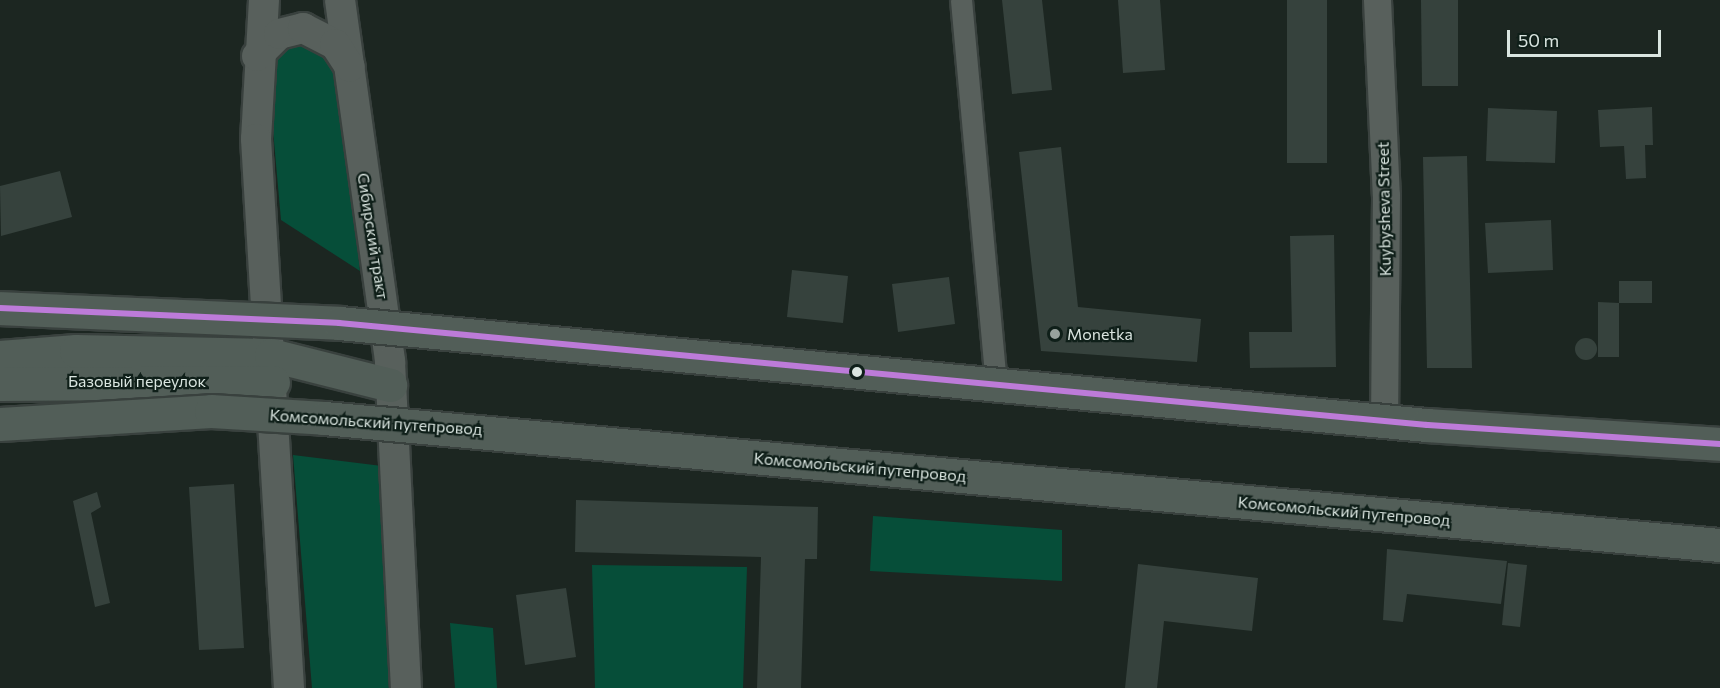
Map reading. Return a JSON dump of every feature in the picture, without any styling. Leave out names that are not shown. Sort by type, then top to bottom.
[{"type":"main road","points":[[264,0],[257,56],[256,147],[272,368],[289,688]]},
{"type":"main road","name":"Сибирский тракт","points":[[340,0],[384,297],[406,688]]},
{"type":"main road","points":[[257,56],[279,34],[303,28],[335,44],[350,67]]},
{"type":"main road","points":[[0,308],[339,323],[1426,425],[1720,444]]},
{"type":"main road","name":"Базовый переулок","points":[[0,357],[76,351],[272,368]]},
{"type":"main road","points":[[272,368],[390,385]]},
{"type":"main road","name":"Базовый переулок","points":[[0,384],[272,368]]},
{"type":"main road","name":"Комсомольский путепровод","points":[[0,424],[211,411],[324,418],[1720,545]]},
{"type":"street","points":[[961,0],[995,376]]},
{"type":"street","name":"Kuybysheva Street","points":[[1377,0],[1386,195],[1384,418]]},
{"type":"green space","points":[[307,41],[328,52],[338,74],[360,271],[281,220],[268,74],[278,50]]},
{"type":"green space","points":[[293,455],[382,466],[389,688],[312,688]]},
{"type":"green space","points":[[873,516],[1062,530],[1062,581],[870,571]]},
{"type":"green space","points":[[592,565],[747,567],[743,688],[595,688]]},
{"type":"green space","points":[[450,623],[493,628],[497,688],[455,688]]},
{"type":"building","points":[[1002,0],[1042,0],[1052,90],[1012,94]]},
{"type":"building","points":[[1118,0],[1160,0],[1165,70],[1123,73]]},
{"type":"building","points":[[1287,0],[1327,0],[1327,163],[1287,163]]},
{"type":"building","points":[[1421,0],[1458,0],[1458,86],[1422,86]]},
{"type":"building","points":[[1652,107],[1653,145],[1645,145],[1646,178],[1626,179],[1624,146],[1600,147],[1598,110]]},
{"type":"building","points":[[1488,108],[1557,111],[1555,163],[1486,161]]},
{"type":"building","points":[[1061,147],[1078,307],[1201,319],[1197,362],[1041,351],[1019,152]]},
{"type":"building","points":[[1467,156],[1472,368],[1427,368],[1423,157]]},
{"type":"building","points":[[60,171],[72,217],[1,236],[0,186]]},
{"type":"building","points":[[1551,220],[1553,270],[1488,273],[1485,223]]},
{"type":"building","points":[[1334,235],[1336,367],[1250,368],[1249,332],[1292,332],[1290,236]]},
{"type":"building","points":[[792,270],[848,276],[843,323],[787,317]]},
{"type":"building","points":[[949,277],[955,324],[898,332],[892,284]]},
{"type":"building","points":[[1619,281],[1652,281],[1652,303],[1619,303]]},
{"type":"building","points":[[1598,302],[1619,303],[1619,357],[1598,357]]},
{"type":"building","points":[[1586,338],[1594,341],[1597,349],[1594,357],[1586,360],[1578,357],[1575,349],[1578,341]]},
{"type":"building","points":[[234,484],[244,648],[199,650],[189,487]]},
{"type":"building","points":[[97,492],[101,507],[91,513],[110,603],[95,607],[73,501]]},
{"type":"building","points":[[576,500],[818,507],[817,559],[805,559],[801,688],[757,688],[761,557],[575,552]]},
{"type":"building","points":[[1387,549],[1507,561],[1501,604],[1407,594],[1403,622],[1383,620]]},
{"type":"building","points":[[1508,563],[1527,565],[1520,627],[1502,625]]},
{"type":"building","points":[[1138,564],[1258,578],[1252,631],[1164,621],[1157,688],[1125,688]]},
{"type":"building","points":[[566,588],[576,657],[525,665],[516,595]]},
{"type":"transit line","points":[[0,308],[339,323],[1427,425],[1720,444]]},
{"type":"place","name":"Monetka","points":[[1055,334]]}]
